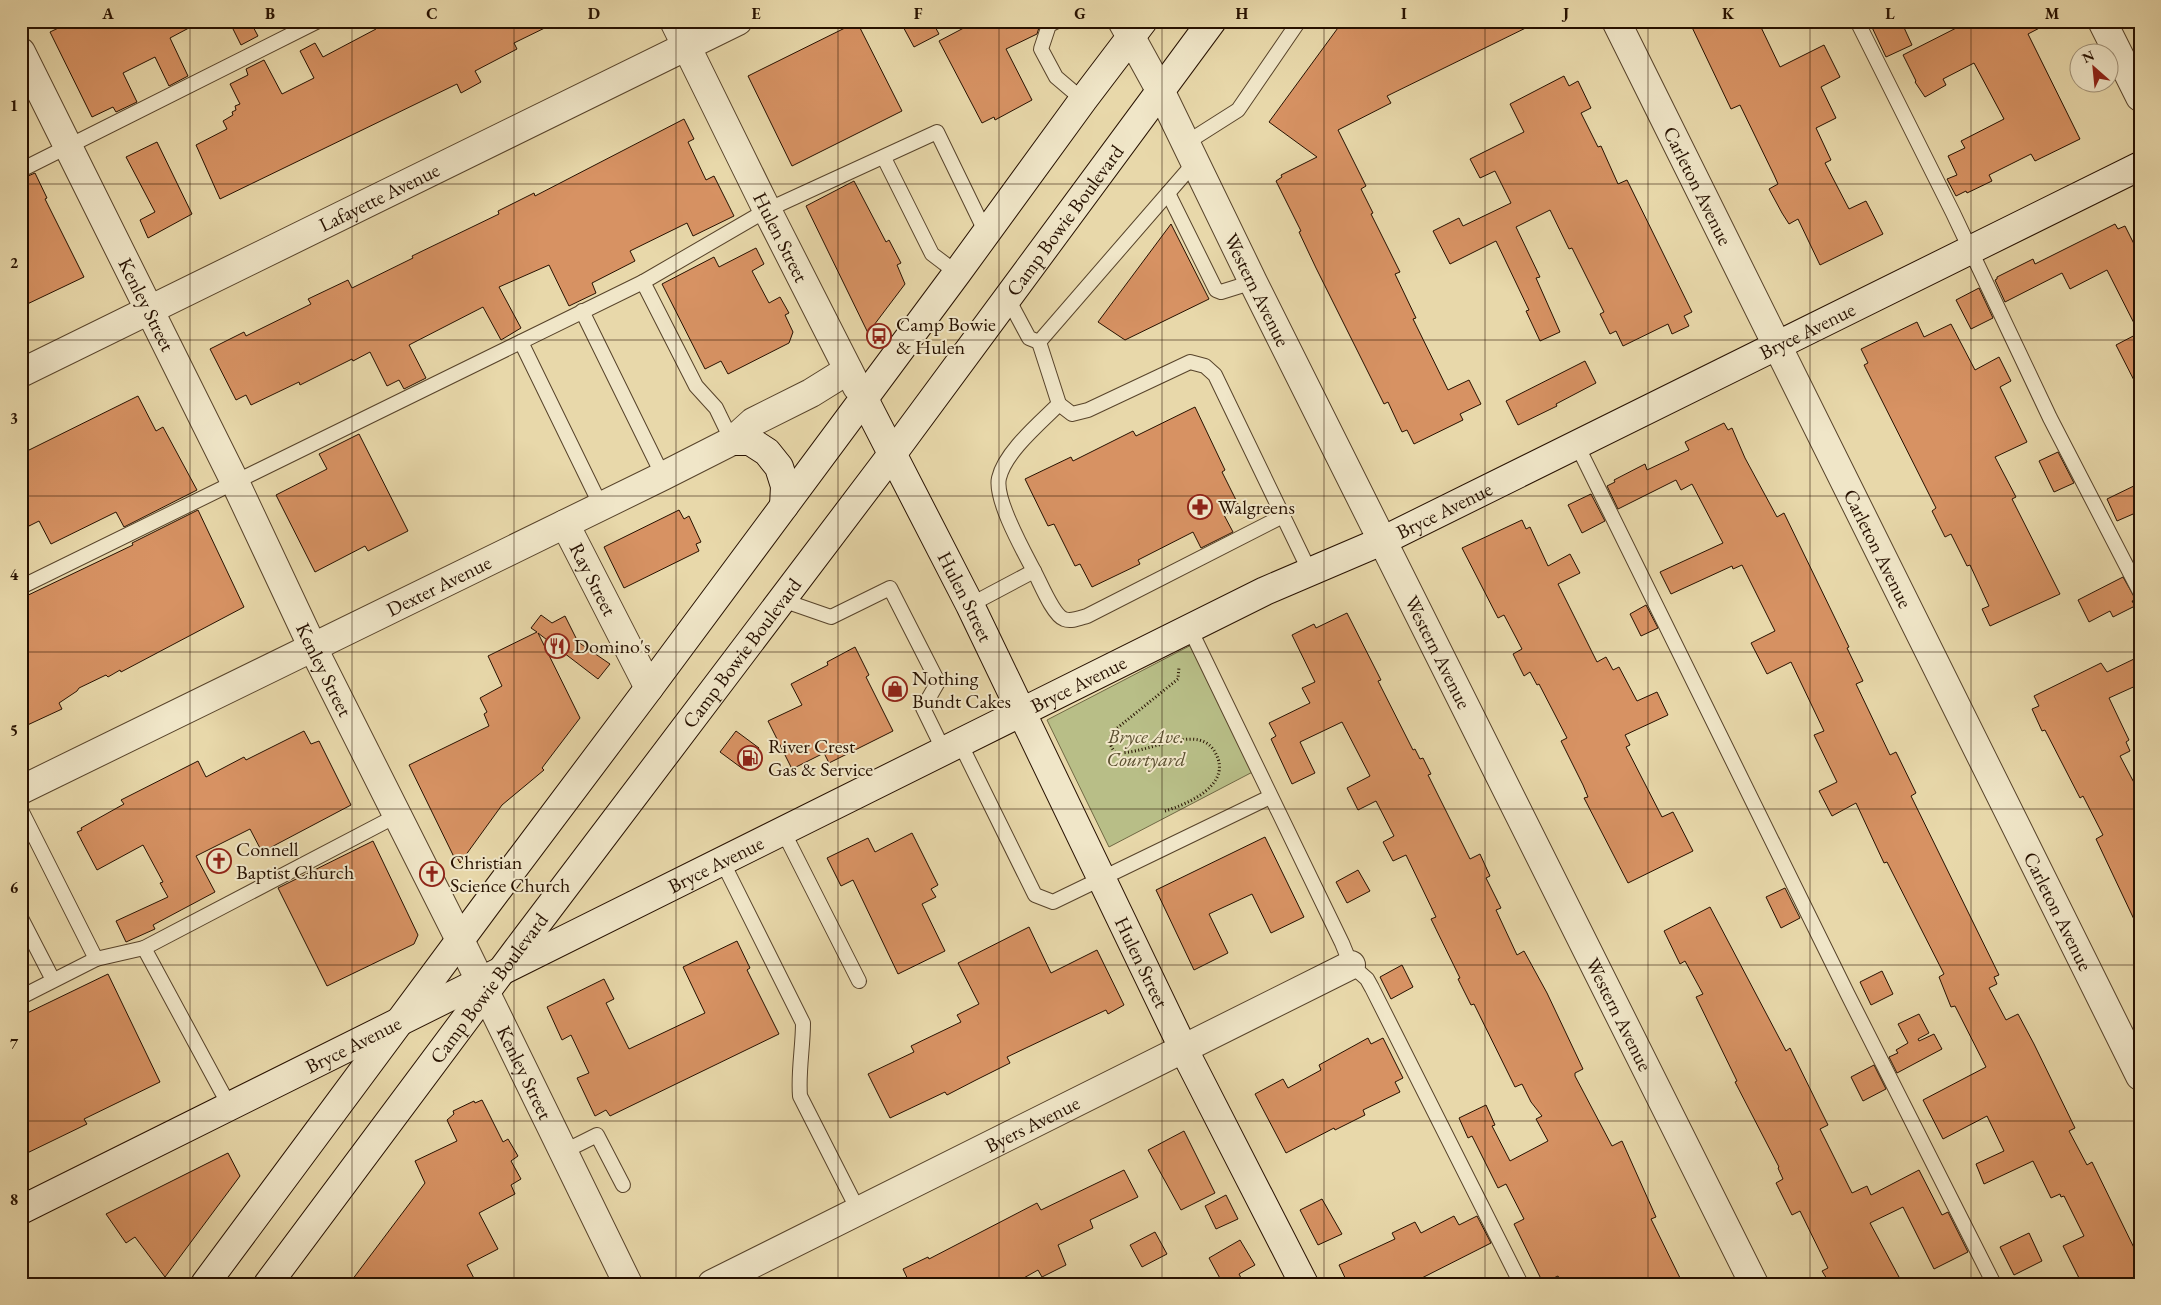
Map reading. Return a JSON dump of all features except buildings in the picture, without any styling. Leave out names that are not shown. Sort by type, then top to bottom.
[{"type":"street","name":"Hulen Street","points":[[674,21],[848,370],[893,453],[970,605],[1183,1048],[1304,1284]]},
{"type":"street","name":"Lafayette Avenue","points":[[21,373],[738,21]]},
{"type":"street","name":"Camp Bowie Boulevard","points":[[268,1284],[488,982],[893,453],[1212,21]]},
{"type":"street","name":"Carleton Avenue","points":[[1616,21],[2140,1076]]},
{"type":"street","points":[[2102,21],[2140,97]]},
{"type":"street","points":[[205,1284],[957,274],[1083,100],[1132,27]]},
{"type":"street","name":"Western Avenue","points":[[1132,27],[1252,282],[1754,1284]]},
{"type":"street","name":"Kenley Street","points":[[21,52],[235,482],[313,648],[396,816],[460,940],[488,982],[563,1152],[628,1284]]},
{"type":"street","name":"Bryce Avenue","points":[[21,1210],[400,1021],[488,982],[722,861],[1265,591],[1382,541],[2140,166]]},
{"type":"street","name":"Dexter Avenue","points":[[21,790],[732,441],[752,422],[811,393],[848,370]]},
{"type":"street","points":[[732,441],[750,441],[767,452],[779,467],[785,486],[784,506]]},
{"type":"street","name":"Ray Street","points":[[565,524],[649,688]]},
{"type":"street","name":"Byers Avenue","points":[[712,1284],[1351,965]]},
{"type":"lane","points":[[21,170],[318,21]]},
{"type":"lane","points":[[1057,21],[1049,25],[1041,49],[1056,77],[1083,100]]},
{"type":"lane","points":[[1039,342],[1168,194],[1191,153],[1238,110],[1299,21]]},
{"type":"lane","points":[[1857,21],[1971,250],[2050,418],[2140,592]]},
{"type":"lane","points":[[21,587],[643,282],[767,210],[884,158],[937,132],[986,233]]},
{"type":"lane","points":[[884,158],[932,254],[957,274]]},
{"type":"lane","points":[[1168,194],[1216,290],[1222,292],[1252,282]]},
{"type":"lane","points":[[643,282],[696,386],[716,408],[732,441]]},
{"type":"lane","points":[[1007,297],[1030,338],[1039,342],[1059,404],[1072,414],[1088,410],[1190,362],[1205,366],[1215,374],[1310,572]]},
{"type":"lane","points":[[582,311],[663,476]]},
{"type":"lane","points":[[521,342],[601,506]]},
{"type":"lane","points":[[1059,404],[1008,458],[998,480],[1001,502],[1020,546],[1057,615],[1065,619],[1074,620],[1087,616],[1284,516]]},
{"type":"lane","points":[[1577,445],[1848,995],[1994,1284]]},
{"type":"lane","points":[[970,605],[1034,571]]},
{"type":"lane","points":[[782,600],[831,617],[890,588],[938,682],[923,708],[952,747],[1035,895],[1052,902],[1270,797]]},
{"type":"lane","points":[[1190,629],[1351,965],[1367,979],[1372,988],[1521,1284]]},
{"type":"lane","points":[[21,810],[96,958]]},
{"type":"lane","points":[[21,997],[96,958],[144,948],[396,816]]},
{"type":"lane","points":[[783,831],[860,981]]},
{"type":"lane","points":[[722,861],[803,1023],[803,1053],[798,1080],[800,1096],[858,1212]]},
{"type":"lane","points":[[21,918],[53,980]]},
{"type":"lane","points":[[144,948],[230,1107]]},
{"type":"lane","points":[[563,1152],[597,1135],[624,1185]]},
{"type":"path","points":[[1165,811],[1199,795],[1217,778],[1220,768],[1214,750],[1207,743],[1198,740],[1183,740],[1127,754],[1116,753],[1112,749],[1110,742],[1111,735],[1116,729],[1178,679],[1179,666]]},
{"type":"green space","name":"Bryce Ave. Courtyard","points":[[1201,640],[1264,766],[1109,847],[1047,720]]},
{"type":"place","name":"Camp Bowie & Hulen","points":[[879,336]]},
{"type":"place","name":"Walgreens","points":[[1200,507]]},
{"type":"place","name":"Domino's","points":[[557,646]]},
{"type":"place","name":"Nothing Bundt Cakes","points":[[895,689]]},
{"type":"place","name":"River Crest Gas & Service","points":[[750,758]]},
{"type":"place","name":"Connell Baptist Church","points":[[219,861]]},
{"type":"place","name":"Christian Science Church","points":[[432,874]]}]
